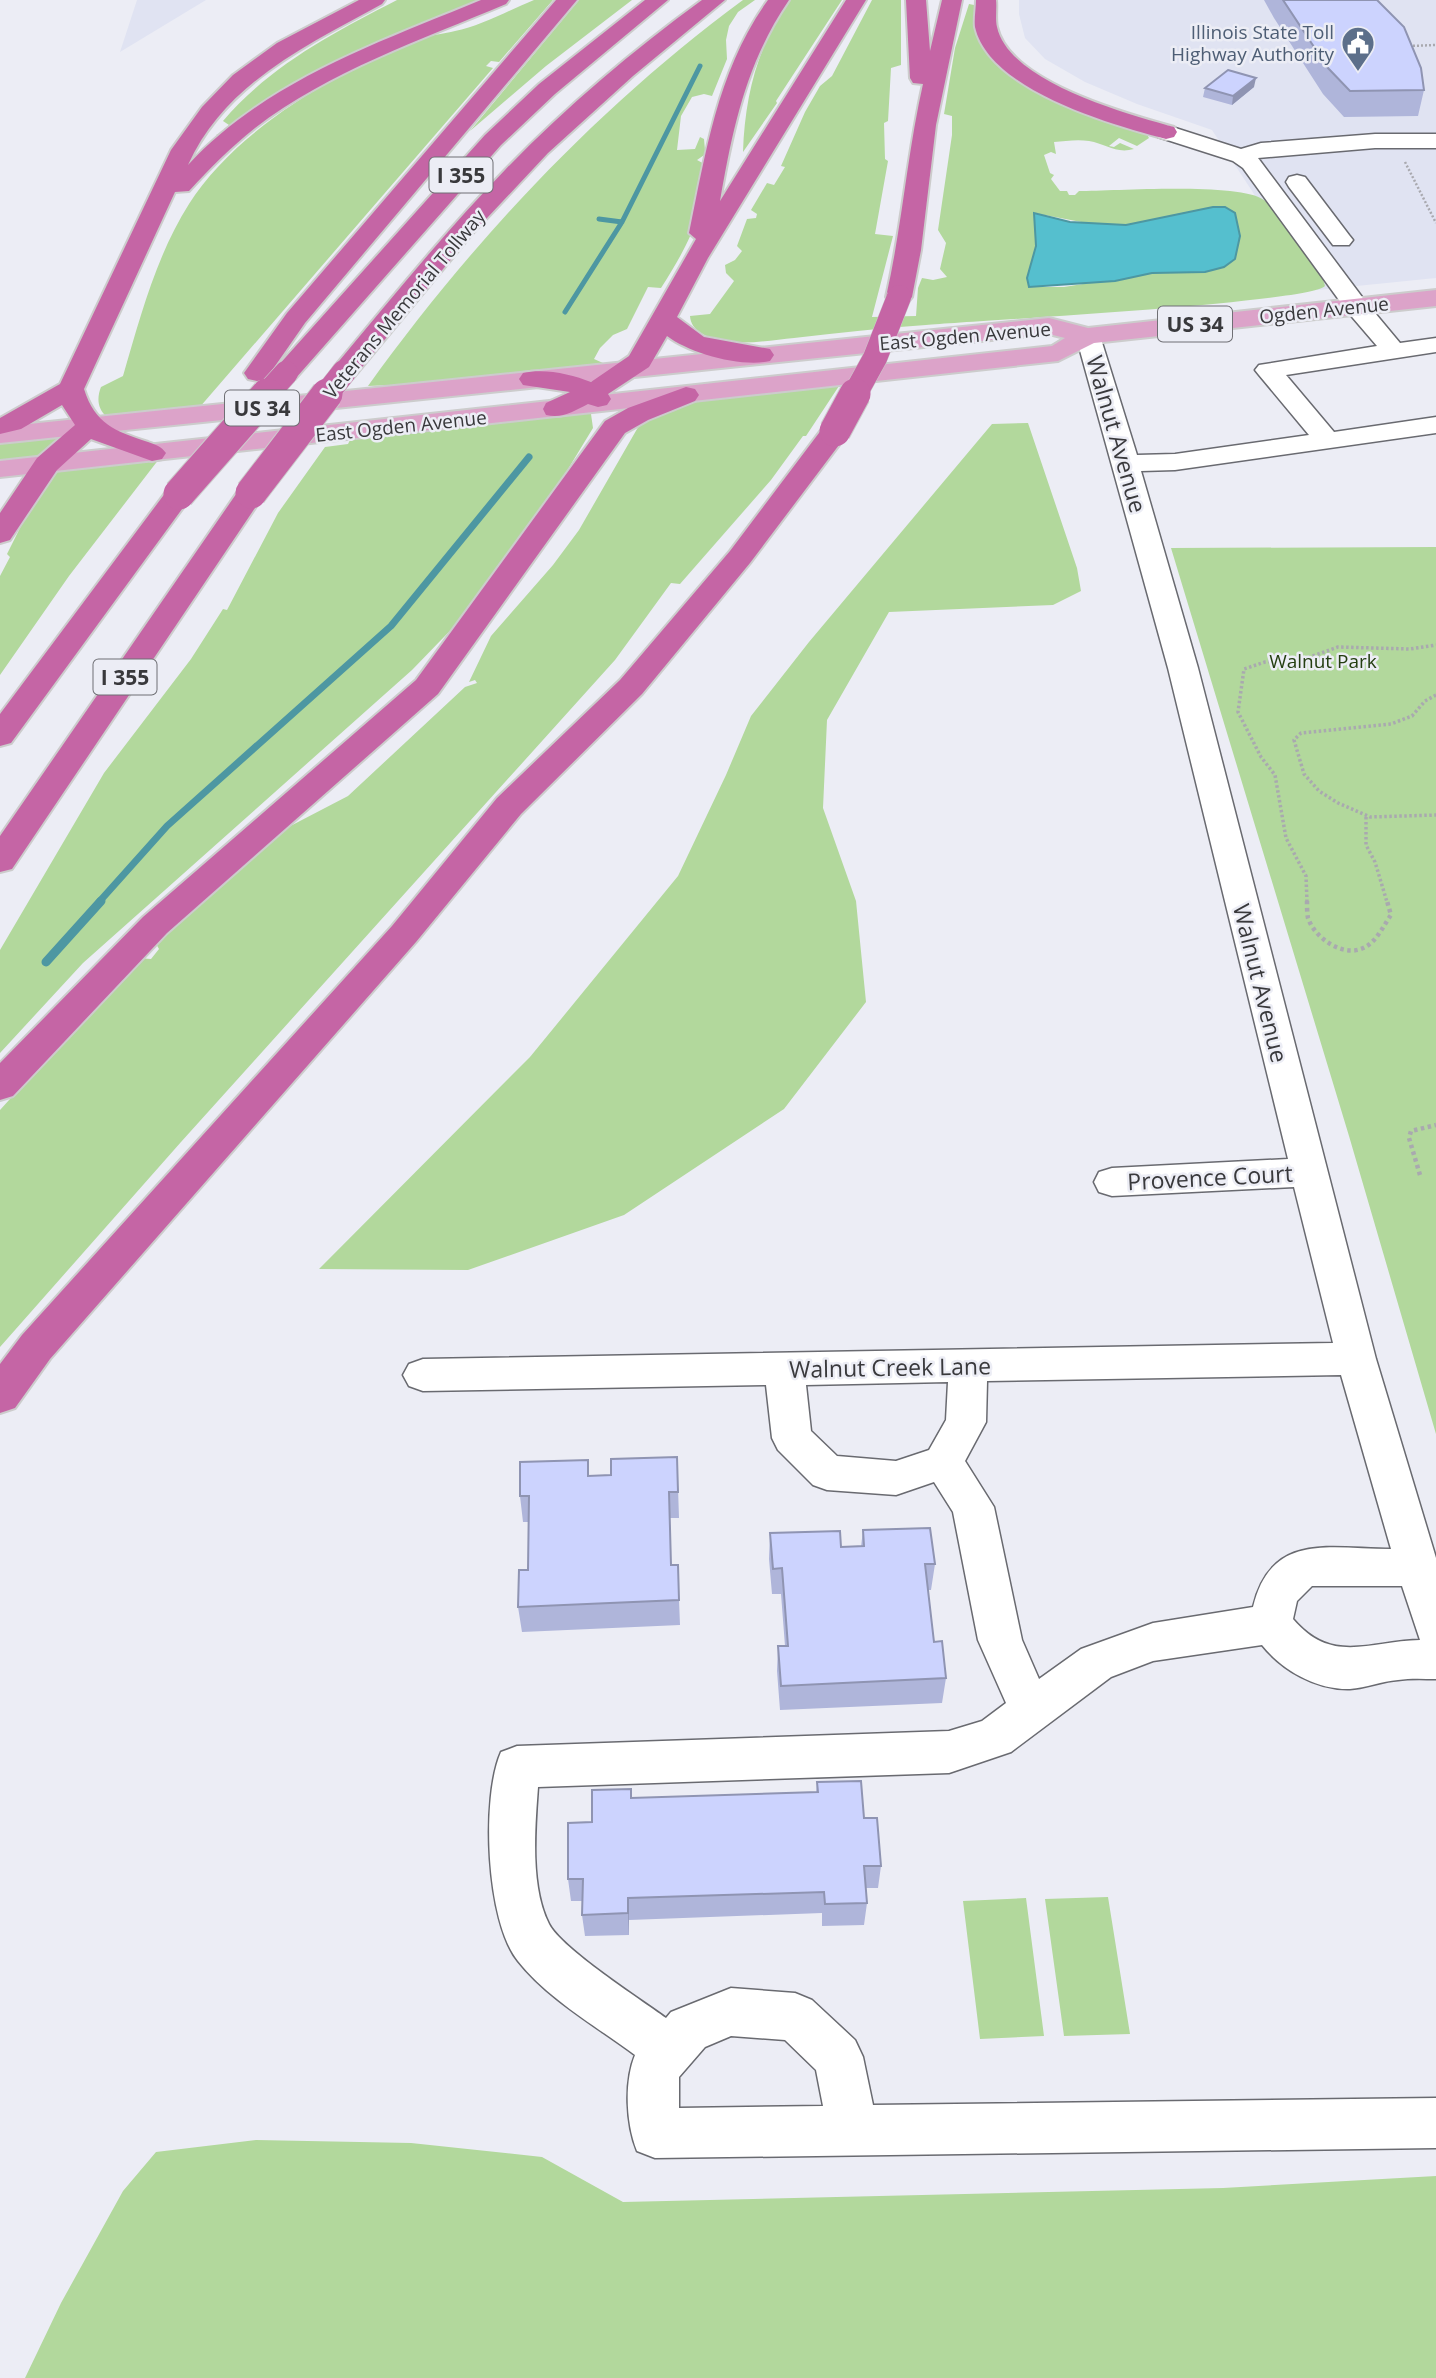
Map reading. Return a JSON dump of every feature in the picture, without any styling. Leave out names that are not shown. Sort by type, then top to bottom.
[{"type":"highway","points":[[0,426],[11,423],[71,389],[183,150],[210,112],[241,80],[285,48],[375,0]]},
{"type":"highway","points":[[148,227],[214,150],[269,108],[362,58],[499,0]]},
{"type":"highway","points":[[179,494],[296,318],[567,0]]},
{"type":"highway","name":"Veterans Memorial Tollway","points":[[0,736],[179,494],[286,373],[494,141],[547,89],[659,0]]},
{"type":"highway","name":"Veterans Memorial Tollway","points":[[0,861],[251,493],[344,372],[410,292],[539,149],[632,65],[715,0]]},
{"type":"highway","points":[[696,258],[727,117],[740,72],[759,27],[779,0]]},
{"type":"highway","points":[[0,1086],[155,925],[427,687],[603,407],[613,381],[640,361],[696,258],[856,0]]},
{"type":"highway","points":[[916,0],[925,125]]},
{"type":"highway","points":[[0,1395],[36,1347],[404,934],[509,806],[631,687],[740,557],[835,431],[875,358],[899,297],[909,250],[925,125],[952,0]]},
{"type":"highway","points":[[986,0],[986,27],[996,50],[1013,68],[1074,102],[1166,132]]},
{"type":"highway","points":[[664,318],[675,334],[696,343],[761,355]]},
{"type":"highway","points":[[532,379],[560,382],[603,407],[638,414],[685,395]]},
{"type":"highway","points":[[71,389],[74,405],[90,426],[108,438],[152,453]]},
{"type":"highway","points":[[3,529],[47,464],[90,426]]},
{"type":"highway","points":[[0,495],[8,501],[3,529]]},
{"type":"main road","name":"Ogden Avenue","points":[[1088,336],[1436,298]]},
{"type":"main road","name":"East Ogden Avenue","points":[[0,435],[1049,326],[1088,336]]},
{"type":"main road","name":"East Ogden Avenue","points":[[685,395],[1058,353],[1088,336]]},
{"type":"main road","name":"East Ogden Avenue","points":[[0,468],[556,409],[603,407]]},
{"type":"street","points":[[1166,132],[1241,156],[1260,173],[1356,306],[1394,351]]},
{"type":"street","points":[[1241,156],[1261,150],[1393,139],[1436,141]]},
{"type":"street","points":[[1289,170],[1341,240]]},
{"type":"street","name":"Walnut Avenue","points":[[1088,336],[1183,668],[1307,1172],[1356,1359],[1436,1629]]},
{"type":"street","points":[[1328,441],[1268,370],[1436,345]]},
{"type":"street","points":[[1126,463],[1175,462],[1436,425]]},
{"type":"street","name":"Provence Court","points":[[1112,1182],[1307,1172]]},
{"type":"street","name":"Walnut Creek Lane","points":[[423,1375],[1356,1359]]},
{"type":"street","points":[[784,1369],[792,1438],[827,1473],[896,1478],[943,1462],[965,1422],[968,1366]]},
{"type":"street","points":[[943,1462],[973,1507],[1000,1640],[1031,1710]]},
{"type":"street","points":[[1271,1624],[1278,1593],[1302,1567],[1418,1568]]},
{"type":"street","points":[[670,2051],[567,1975],[533,1942],[517,1902],[512,1836],[517,1767],[949,1752],[995,1737],[1096,1664],[1153,1642],[1271,1624]]},
{"type":"street","points":[[1271,1624],[1289,1646],[1314,1664],[1349,1669],[1398,1660],[1436,1659]]},
{"type":"street","points":[[853,2130],[838,2057],[795,2017],[732,2012],[688,2029],[654,2068],[655,2133],[1436,2123]]},
{"type":"path","points":[[1404,47],[1436,45]]},
{"type":"path","points":[[1393,139],[1436,223]]},
{"type":"path","points":[[1366,817],[1366,845],[1375,862],[1391,915],[1370,945],[1360,950],[1346,950],[1331,945],[1316,932],[1308,917],[1306,876],[1286,838],[1275,775],[1261,757],[1238,712],[1244,670],[1252,665],[1307,659],[1324,650],[1340,647],[1397,651],[1436,645]]},
{"type":"path","points":[[1436,695],[1427,697],[1412,716],[1397,722],[1343,731],[1301,733],[1294,740],[1295,754],[1317,791],[1366,817],[1436,815]]},
{"type":"path","points":[[1420,1175],[1409,1138],[1411,1131],[1436,1125]]},
{"type":"shaded area","points":[[137,0],[206,0],[120,52]]},
{"type":"shaded area","points":[[1019,0],[1436,0],[1436,278],[1317,290],[1212,130],[1137,104],[1085,82],[1045,59],[1025,38],[1019,14]]},
{"type":"green space","points":[[397,0],[484,0],[223,135],[216,135],[226,131],[224,129],[229,125],[223,121],[242,101],[282,67],[326,38]]},
{"type":"green space","points":[[534,0],[553,0],[499,62],[491,61],[486,66],[493,68],[199,408],[106,416],[99,402],[101,387],[123,376],[150,288],[177,224],[210,176],[234,150],[294,104],[359,66],[424,38],[465,29]]},
{"type":"green space","points":[[579,0],[632,0],[546,66],[470,131]]},
{"type":"green space","points":[[743,0],[755,0],[738,12],[729,26],[726,40],[727,59],[712,96],[704,94],[692,97],[681,116],[677,150],[695,149],[700,137],[704,139],[705,150],[710,151],[697,160],[710,167],[693,230],[661,288],[648,287],[627,329],[613,335],[600,348],[594,359],[603,363],[416,384],[368,386],[450,279],[540,178],[638,85]]},
{"type":"green space","points":[[790,0],[842,0],[743,152],[750,91],[755,72],[769,35]]},
{"type":"green space","points":[[872,0],[901,0],[901,65],[891,68],[888,121],[884,123],[885,159],[888,161],[875,234],[893,236],[872,317],[916,316],[918,288],[922,278],[933,280],[947,277],[940,269],[946,243],[938,230],[952,135],[952,116],[944,114],[955,48],[969,4],[974,5],[978,30],[997,58],[1145,131],[1149,138],[1137,146],[1119,138],[1109,146],[1114,147],[1120,143],[1134,149],[1128,150],[1116,149],[1085,140],[1054,142],[1056,154],[1051,152],[1044,155],[1050,173],[1054,175],[1051,179],[1060,191],[1075,195],[1079,191],[1204,189],[1251,194],[1264,200],[1278,214],[1317,268],[1325,286],[1263,299],[1204,305],[909,326],[757,342],[729,342],[705,335],[693,326],[690,316],[710,314],[734,281],[726,273],[725,265],[735,260],[742,251],[737,246],[747,219],[756,218],[757,214],[751,210],[767,183],[774,185],[785,167],[781,166],[805,112],[820,86],[832,76]],"holes":[[[1213,207],[1224,267],[1205,272],[1152,273],[1064,287],[1029,287],[1027,278],[1036,246],[1034,213],[1097,225],[1126,225]]]},
{"type":"green space","points":[[839,386],[806,436],[803,436],[771,480],[680,584],[671,583],[615,660],[0,1347],[0,1110],[138,958],[151,959],[159,949],[155,942],[275,834],[348,796],[465,687],[477,683],[475,680],[469,682],[491,636],[553,565],[579,530],[647,416],[698,401]]},
{"type":"green space","points":[[591,414],[593,428],[545,507],[474,606],[412,670],[83,963],[0,1053],[0,950],[104,773],[191,659],[223,609],[227,610],[278,513],[325,447],[348,444],[350,440]]},
{"type":"green space","points":[[1028,423],[1077,568],[1081,591],[1053,605],[889,612],[827,720],[823,808],[856,901],[866,1002],[784,1109],[624,1215],[468,1270],[319,1269],[530,1057],[678,876],[751,716],[809,642],[992,424]]},
{"type":"green space","points":[[73,434],[40,457],[0,461],[0,442]]},
{"type":"green space","points":[[159,459],[69,576],[0,675],[0,576],[10,557],[7,554],[44,480],[53,472]]},
{"type":"green space","name":"Walnut Park","points":[[1436,547],[1436,1434],[1171,548]]},
{"type":"green space","points":[[1108,1897],[1130,2034],[1064,2036],[1045,1899]]},
{"type":"green space","points":[[1026,1898],[1044,2036],[980,2039],[963,1901]]},
{"type":"green space","points":[[256,2140],[411,2143],[542,2157],[623,2202],[1223,2188],[1436,2176],[1436,2378],[25,2378],[61,2303],[123,2191],[156,2152]]},
{"type":"water","points":[[1213,207],[1225,207],[1235,213],[1240,236],[1235,259],[1224,267],[1205,272],[1152,273],[1115,281],[1029,287],[1027,278],[1036,246],[1034,213],[1070,222],[1126,225]]},
{"type":"building","name":"Illinois State Toll Highway Authority","points":[[1283,0],[1377,0],[1404,27],[1421,68],[1424,90],[1350,91],[1328,68]]},
{"type":"building","points":[[1228,70],[1256,78],[1233,96],[1205,88]]},
{"type":"building","points":[[677,1457],[678,1492],[669,1492],[671,1565],[678,1565],[679,1600],[518,1607],[519,1570],[528,1570],[529,1496],[520,1496],[520,1462],[588,1460],[588,1476],[611,1475],[611,1459]]},
{"type":"building","points":[[930,1528],[935,1564],[925,1564],[934,1642],[942,1641],[946,1678],[781,1686],[778,1646],[788,1646],[782,1568],[773,1569],[770,1533],[840,1531],[841,1547],[864,1546],[863,1530]]},
{"type":"building","points":[[861,1781],[864,1818],[877,1818],[881,1866],[864,1866],[867,1903],[825,1904],[824,1892],[628,1898],[628,1913],[582,1915],[583,1879],[568,1879],[568,1823],[592,1822],[592,1790],[631,1789],[631,1798],[818,1792],[817,1782]]},
{"type":"waterway","points":[[622,222],[700,66]]},
{"type":"waterway","points":[[599,219],[622,222]]},
{"type":"waterway","points":[[565,312],[622,222]]},
{"type":"waterway","points":[[99,902],[167,826],[391,626],[529,457]]},
{"type":"waterway","points":[[46,962],[101,901]]},
{"type":"place","name":"Illinois State Toll Highway Authority","points":[[1358,73]]}]
